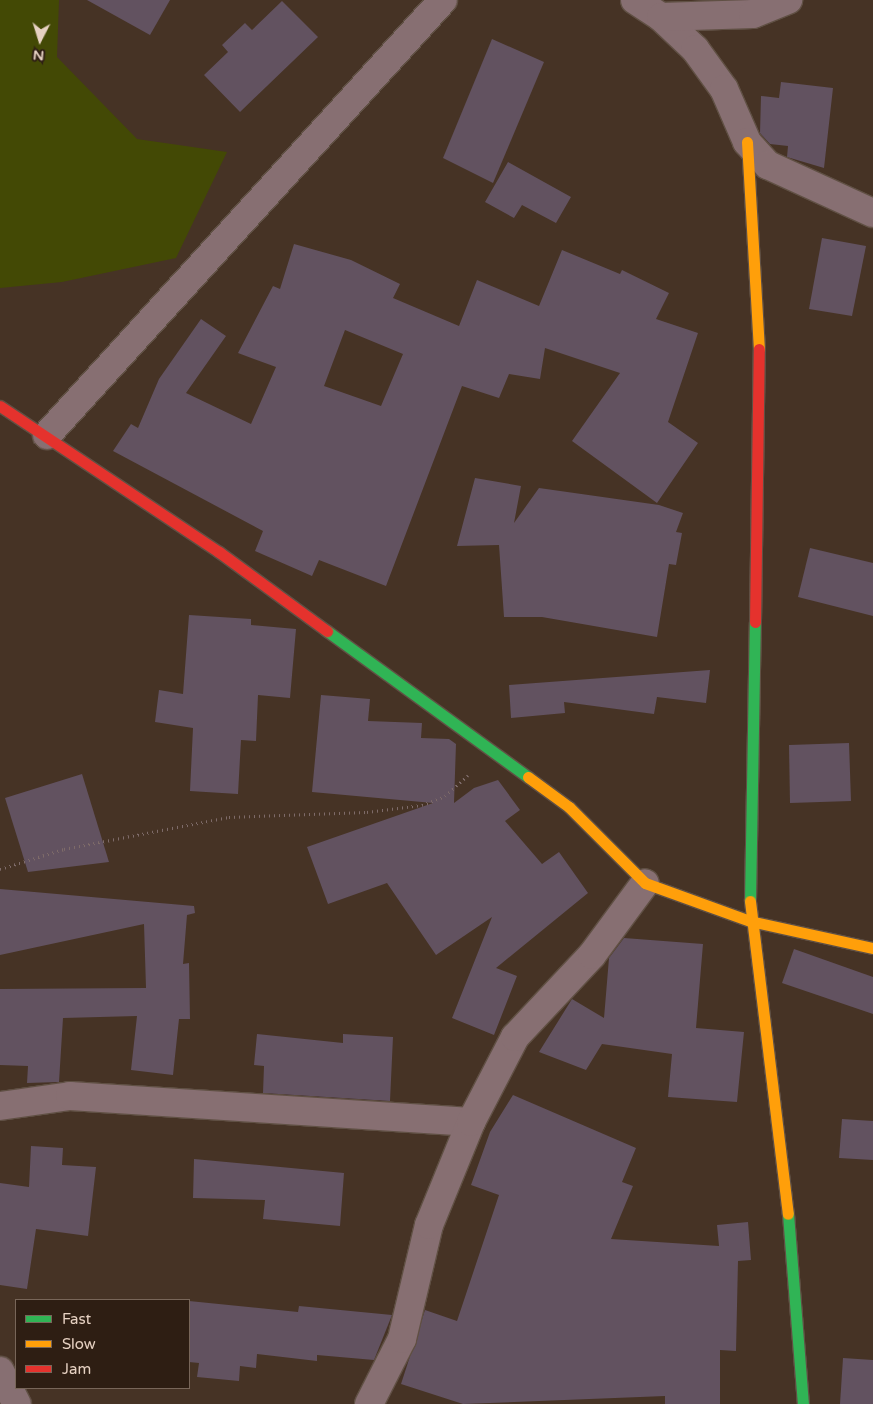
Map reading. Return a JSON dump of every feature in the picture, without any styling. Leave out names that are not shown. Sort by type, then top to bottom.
[{"type":"street","points":[[47,435],[443,0]]},
{"type":"street","points":[[636,0],[661,16],[695,49],[724,89],[747,142],[768,165],[873,212]]},
{"type":"street","points":[[661,16],[753,14],[788,0]]},
{"type":"street","points":[[747,142],[759,342],[750,921],[780,1128],[803,1404]]},
{"type":"street","points":[[0,406],[47,435],[219,552],[569,807],[645,883],[750,921],[873,948]]},
{"type":"street","points":[[370,1404],[402,1338],[428,1224],[472,1122],[515,1037],[592,955],[645,883]]},
{"type":"street","points":[[0,1106],[70,1096],[472,1122]]},
{"type":"street","points":[[0,1371],[17,1404]]},
{"type":"path","points":[[0,869],[64,849],[238,816],[367,812],[422,805],[445,796],[493,753]]},
{"type":"green space","points":[[0,0],[59,0],[57,57],[137,139],[227,152],[176,258],[62,282],[0,288]]},
{"type":"building","points":[[87,0],[170,0],[150,35]]},
{"type":"building","points":[[282,1],[318,37],[240,112],[204,75],[228,52],[222,45],[245,23],[252,30]]},
{"type":"building","points":[[492,39],[544,62],[493,183],[443,158]]},
{"type":"building","points":[[781,82],[833,88],[824,168],[787,157],[788,146],[770,144],[760,133],[761,96],[779,98]]},
{"type":"building","points":[[508,162],[571,197],[556,223],[522,205],[514,218],[485,202]]},
{"type":"building","points":[[822,238],[866,246],[852,316],[809,309]]},
{"type":"building","points":[[294,244],[351,260],[400,284],[393,298],[459,326],[477,280],[539,306],[562,250],[620,274],[622,270],[669,293],[656,319],[698,333],[668,422],[698,443],[657,503],[572,441],[620,373],[545,348],[540,379],[509,374],[499,398],[462,386],[386,586],[319,560],[312,576],[255,551],[263,531],[113,451],[131,424],[138,428],[159,379],[201,319],[226,336],[186,393],[251,424],[276,367],[238,353],[273,286],[280,289]],"holes":[[[345,330],[403,354],[381,406],[324,386]]]},
{"type":"building","points":[[475,478],[521,486],[514,523],[539,488],[659,505],[683,513],[676,532],[682,533],[676,565],[669,564],[657,637],[542,617],[504,617],[499,545],[457,546]]},
{"type":"building","points":[[810,548],[873,563],[873,616],[798,597]]},
{"type":"building","points":[[189,615],[251,619],[251,625],[296,629],[290,698],[258,695],[256,741],[241,740],[238,794],[190,791],[193,728],[155,722],[159,690],[183,694]]},
{"type":"building","points":[[710,670],[706,703],[657,697],[654,714],[564,702],[565,713],[511,718],[509,685]]},
{"type":"building","points":[[321,695],[370,699],[368,721],[422,723],[421,738],[449,739],[456,744],[454,803],[474,788],[498,780],[520,810],[505,821],[542,864],[559,852],[588,893],[496,968],[517,976],[494,1035],[452,1018],[492,917],[436,955],[387,883],[328,904],[307,847],[433,803],[312,792]]},
{"type":"building","points":[[849,743],[851,801],[790,803],[789,745]]},
{"type":"building","points":[[82,774],[109,862],[28,872],[5,798]]},
{"type":"building","points":[[0,889],[194,906],[195,913],[187,915],[183,964],[189,963],[190,1019],[179,1019],[173,1075],[131,1070],[137,1016],[63,1018],[59,1082],[27,1083],[28,1066],[0,1065],[0,989],[146,988],[144,924],[0,955]]},
{"type":"building","points":[[624,938],[703,944],[696,1028],[744,1032],[737,1102],[668,1097],[672,1054],[602,1044],[586,1070],[539,1052],[572,999],[604,1018],[609,958]]},
{"type":"building","points":[[794,949],[873,977],[873,1014],[782,983]]},
{"type":"building","points":[[257,1034],[343,1043],[343,1034],[393,1037],[390,1101],[263,1093],[264,1066],[254,1065]]},
{"type":"building","points":[[513,1095],[636,1148],[622,1182],[633,1186],[611,1239],[719,1246],[717,1225],[748,1222],[751,1260],[738,1261],[736,1351],[720,1350],[720,1404],[665,1404],[665,1396],[463,1404],[401,1384],[425,1310],[457,1321],[499,1195],[471,1185],[490,1132]]},
{"type":"building","points":[[842,1119],[873,1121],[873,1160],[839,1158]]},
{"type":"building","points":[[31,1146],[63,1148],[62,1165],[96,1167],[88,1236],[36,1229],[27,1289],[0,1285],[0,1183],[29,1187]]},
{"type":"building","points":[[194,1159],[344,1173],[340,1226],[263,1219],[265,1200],[193,1198]]},
{"type":"building","points":[[190,1301],[298,1312],[299,1306],[392,1315],[374,1360],[317,1355],[317,1361],[257,1354],[256,1368],[240,1366],[239,1381],[197,1377],[199,1363],[190,1362]]},
{"type":"building","points":[[843,1358],[873,1360],[873,1404],[840,1404]]},
{"type":"traffic: fast","points":[[750,901],[755,622]]},
{"type":"traffic: fast","points":[[327,631],[528,777]]},
{"type":"traffic: fast","points":[[788,1214],[803,1404]]},
{"type":"traffic: slow","points":[[747,142],[759,349]]},
{"type":"traffic: slow","points":[[528,777],[569,807],[645,883],[750,921],[873,948]]},
{"type":"traffic: slow","points":[[750,901],[788,1214]]},
{"type":"traffic: jam","points":[[755,622],[759,349]]},
{"type":"traffic: jam","points":[[0,406],[219,552],[327,631]]}]
